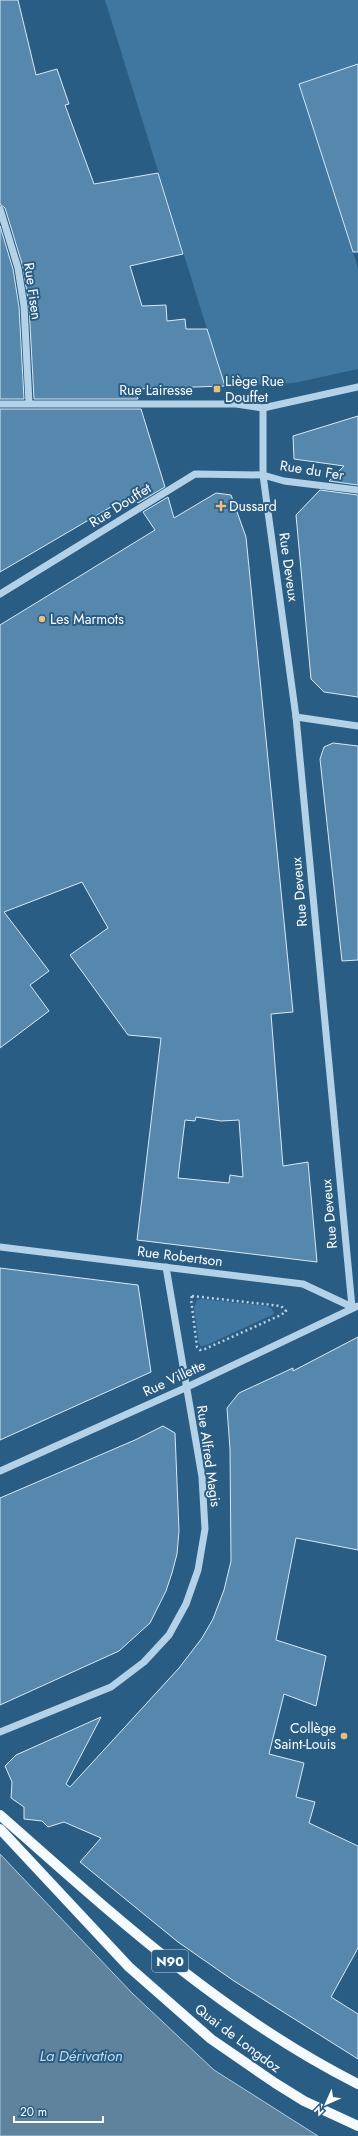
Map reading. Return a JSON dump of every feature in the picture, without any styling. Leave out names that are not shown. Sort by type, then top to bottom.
[{"type":"main road","name":"N90","points":[[0,1815],[145,1942],[227,2006],[296,2050],[358,2084]]},
{"type":"main road","name":"Quai de Longdoz","points":[[0,1829],[129,1967],[211,2039],[304,2101],[358,2126]]},
{"type":"street","name":"Rue Fisen","points":[[0,209],[18,268],[24,306],[29,402]]},
{"type":"street","name":"Rue Lairesse","points":[[0,404],[29,402],[236,404],[263,408],[358,387]]},
{"type":"street","name":"Rue Deveux","points":[[263,408],[263,475],[296,717],[355,1306]]},
{"type":"street","name":"Rue Douffet","points":[[0,594],[194,474],[263,475]]},
{"type":"street","name":"Rue du Fer","points":[[263,475],[284,481],[358,490]]},
{"type":"street","points":[[296,717],[358,726]]},
{"type":"street","name":"Rue Robertson","points":[[0,1247],[303,1284],[355,1306]]},
{"type":"street","name":"Rue Alfred Magis","points":[[0,1732],[111,1687],[144,1662],[169,1635],[186,1604],[198,1570],[205,1529],[202,1476],[185,1388],[166,1267]]},
{"type":"street","name":"Rue Villette","points":[[0,1472],[185,1388],[355,1306]]},
{"type":"path","points":[[192,1296],[281,1306],[286,1311],[281,1315],[200,1350],[197,1348],[191,1299],[192,1296]]},
{"type":"shaded area","points":[[105,0],[358,0],[358,64],[299,84],[358,268],[358,369],[294,383],[225,386],[216,355],[213,355],[207,329]]},
{"type":"shaded area","points":[[201,1299],[267,1306],[272,1309],[274,1314],[207,1345],[201,1346],[199,1344],[194,1308],[197,1300]]},
{"type":"water","name":"La Dérivation","points":[[0,1854],[132,1993],[214,2070],[318,2136],[0,2136]]},
{"type":"building","points":[[0,0],[18,0],[36,75],[57,69],[69,104],[65,105],[94,184],[158,173],[183,254],[130,266],[142,306],[166,305],[167,321],[185,319],[186,329],[207,329],[225,386],[135,389],[138,399],[34,399],[29,306],[23,267],[5,208],[0,204]]},
{"type":"building","points":[[358,64],[358,252],[353,252],[299,84]]},
{"type":"building","points":[[0,226],[13,269],[19,307],[24,399],[0,399]]},
{"type":"building","points":[[0,409],[141,409],[165,487],[138,503],[133,494],[0,572]]},
{"type":"building","points":[[358,416],[358,485],[329,481],[344,466],[294,459],[293,436]]},
{"type":"building","points":[[320,490],[358,495],[358,697],[324,692],[311,679],[296,515]]},
{"type":"building","points":[[216,493],[231,495],[246,537],[293,1012],[271,1014],[283,1166],[308,1162],[317,1262],[137,1240],[161,1038],[128,1035],[70,955],[108,928],[82,882],[4,912],[49,971],[30,985],[49,1011],[0,1048],[0,625],[155,530],[143,512],[168,497],[174,518]],"holes":[[[196,1117],[221,1121],[239,1120],[243,1177],[230,1175],[229,1183],[178,1178],[185,1120],[195,1121]]]},
{"type":"building","points":[[333,743],[358,746],[358,960],[342,961],[320,759],[324,747]]},
{"type":"building","points":[[0,1268],[138,1285],[151,1372],[0,1440]]},
{"type":"building","points":[[358,1337],[358,1550],[296,1538],[276,1640],[326,1656],[316,1706],[284,1694],[269,1754],[304,1763],[296,1797],[315,1802],[309,1823],[358,1846],[358,1948],[331,1997],[358,2014],[358,2059],[234,1981],[178,1942],[80,1862],[101,1838],[64,1822],[48,1827],[42,1821],[24,1819],[24,1807],[11,1798],[12,1782],[5,1766],[16,1755],[101,1717],[66,1784],[70,1787],[179,1668],[202,1638],[213,1619],[224,1590],[231,1561],[230,1449],[227,1408],[239,1393],[293,1368],[293,1371]]},
{"type":"building","points":[[163,1426],[175,1433],[179,1531],[177,1554],[172,1573],[166,1591],[150,1623],[119,1651],[0,1705],[0,1498],[135,1440]]},
{"type":"place","name":"Liège Rue Douffet","points":[[217,389]]},
{"type":"place","name":"Dussard","points":[[221,506]]},
{"type":"place","name":"Les Marmots","points":[[42,619]]},
{"type":"place","name":"Collège Saint-Louis","points":[[344,1736]]}]
